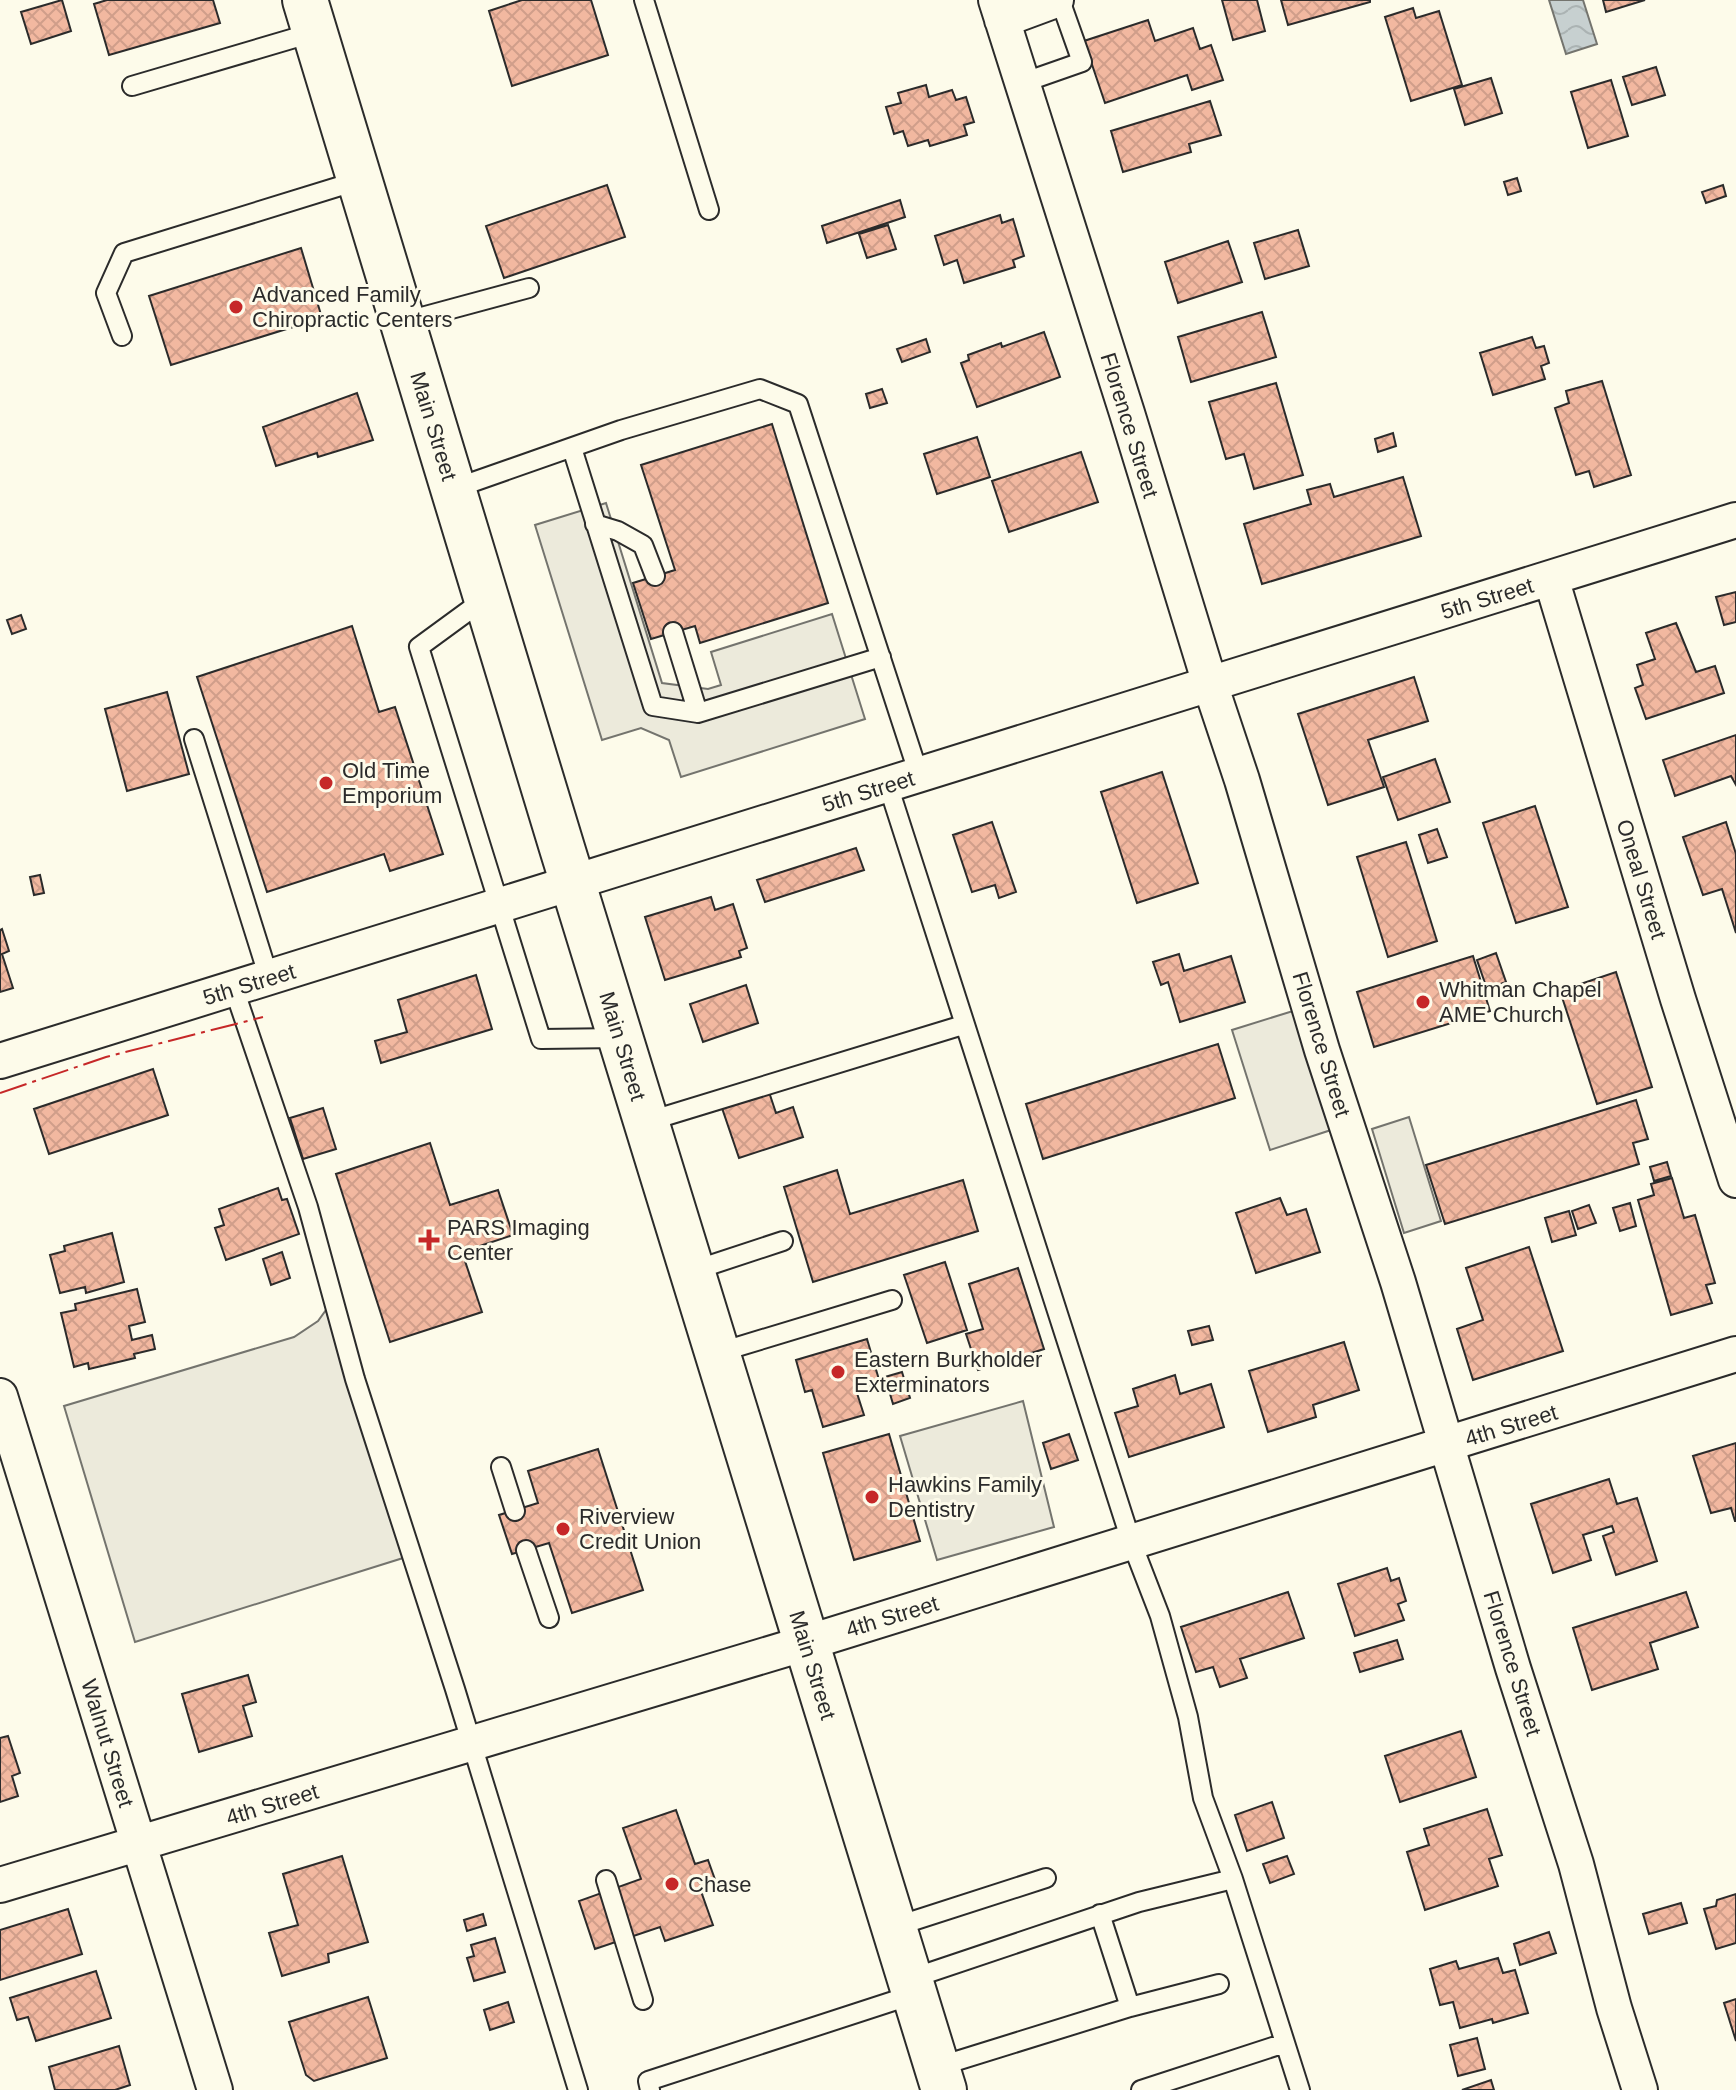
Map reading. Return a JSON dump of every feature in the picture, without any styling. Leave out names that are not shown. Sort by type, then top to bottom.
[{"type":"main road","name":"Main Street","points":[[310,16],[620,1038],[941,2078]]},
{"type":"street","points":[[999,10],[1058,0]]},
{"type":"street","name":"Florence Street","points":[[999,10],[1242,780],[1322,1050],[1398,1282],[1513,1668],[1576,1864],[1614,2008],[1640,2090]]},
{"type":"street","name":"5th Street","points":[[0,1061],[1736,520]]},
{"type":"street","name":"Oneal Street","points":[[1551,578],[1736,1180]]},
{"type":"street","name":"4th Street","points":[[0,1885],[806,1643],[1736,1354]]},
{"type":"street","name":"Walnut Street","points":[[0,1396],[215,2090]]},
{"type":"lane","points":[[644,0],[709,210]]},
{"type":"lane","points":[[1022,83],[1082,62],[1058,0]]},
{"type":"lane","points":[[132,86],[310,16]]},
{"type":"lane","points":[[122,336],[106,293],[124,253],[360,180]]},
{"type":"lane","points":[[403,322],[529,288]]},
{"type":"lane","points":[[453,489],[621,430],[760,389],[798,404],[881,657],[903,780],[963,1025],[1131,1541],[1160,1616],[1188,1717],[1203,1798],[1233,1879],[1300,2090]]},
{"type":"lane","points":[[572,448],[653,706],[698,713],[881,657]]},
{"type":"lane","points":[[595,524],[618,531],[643,545],[655,576]]},
{"type":"lane","points":[[486,598],[419,647],[541,1039],[620,1038]]},
{"type":"lane","points":[[673,632],[698,713]]},
{"type":"lane","points":[[194,739],[269,978]]},
{"type":"lane","points":[[234,989],[308,1207],[355,1379],[578,2090]]},
{"type":"lane","points":[[646,1122],[963,1025]]},
{"type":"lane","points":[[692,1271],[783,1241]]},
{"type":"lane","points":[[717,1353],[892,1300]]},
{"type":"lane","points":[[501,1467],[515,1511]]},
{"type":"lane","points":[[526,1550],[549,1618]]},
{"type":"lane","points":[[894,1927],[1046,1878]]},
{"type":"lane","points":[[650,2090],[648,2081],[1100,1914],[1233,1879]]},
{"type":"lane","points":[[606,1880],[643,2000]]},
{"type":"lane","points":[[1100,1914],[1130,2007]]},
{"type":"lane","points":[[941,2078],[1130,2007],[1219,1984]]},
{"type":"lane","points":[[1141,2090],[1285,2043]]},
{"type":"shaded area","points":[[606,503],[662,683],[708,689],[721,685],[711,652],[832,614],[865,719],[681,777],[669,740],[641,728],[602,740],[535,525]]},
{"type":"shaded area","points":[[1293,1011],[1331,1130],[1270,1150],[1232,1030]]},
{"type":"shaded area","points":[[1409,1117],[1441,1221],[1404,1233],[1372,1129]]},
{"type":"shaded area","points":[[326,1310],[403,1558],[135,1642],[64,1406],[294,1337],[318,1321]]},
{"type":"shaded area","points":[[1023,1401],[1054,1527],[937,1560],[900,1436]]},
{"type":"water","points":[[1549,0],[1583,0],[1597,44],[1566,54]]},
{"type":"building","points":[[62,0],[71,31],[31,44],[21,12]]},
{"type":"building","points":[[107,0],[213,0],[220,23],[109,55],[94,4]]},
{"type":"building","points":[[522,0],[591,0],[608,55],[512,86],[489,11]]},
{"type":"building","points":[[1222,0],[1257,0],[1265,31],[1233,40]]},
{"type":"building","points":[[1281,0],[1370,0],[1370,2],[1288,25]]},
{"type":"building","points":[[1603,0],[1645,0],[1606,12]]},
{"type":"building","points":[[1413,8],[1416,18],[1439,11],[1462,85],[1411,101],[1385,17]]},
{"type":"building","points":[[1148,20],[1155,41],[1193,28],[1200,49],[1211,45],[1223,80],[1192,90],[1187,75],[1105,103],[1084,41]]},
{"type":"building","points":[[1656,67],[1665,95],[1632,105],[1623,77]]},
{"type":"building","points":[[1491,78],[1502,113],[1465,125],[1454,89]]},
{"type":"building","points":[[1611,80],[1628,136],[1588,148],[1571,92]]},
{"type":"building","points":[[926,85],[929,97],[952,90],[956,100],[966,97],[974,122],[964,125],[967,135],[930,146],[928,140],[908,146],[903,131],[894,134],[886,107],[901,103],[898,93]]},
{"type":"building","points":[[1210,101],[1221,135],[1189,144],[1191,152],[1123,172],[1111,131]]},
{"type":"building","points":[[1517,178],[1521,191],[1508,195],[1504,182]]},
{"type":"building","points":[[607,185],[625,237],[504,278],[486,226]]},
{"type":"building","points":[[1723,185],[1726,196],[1706,203],[1702,192]]},
{"type":"building","points":[[900,200],[905,217],[827,243],[822,226]]},
{"type":"building","points":[[1000,215],[1002,223],[1013,219],[1024,256],[1013,260],[1015,267],[964,283],[957,260],[944,265],[935,236]]},
{"type":"building","points":[[888,225],[896,249],[867,258],[859,234]]},
{"type":"building","points":[[1298,230],[1309,266],[1265,279],[1254,243]]},
{"type":"building","points":[[1228,241],[1242,282],[1178,303],[1165,262]]},
{"type":"building","name":"Advanced Family Chiropractic Centers","points":[[301,248],[322,318],[171,365],[149,296]]},
{"type":"building","points":[[1262,312],[1276,357],[1191,382],[1178,337]]},
{"type":"building","points":[[1044,332],[1060,377],[977,407],[961,363],[969,360],[968,355]]},
{"type":"building","points":[[1532,337],[1536,348],[1544,346],[1549,363],[1541,366],[1545,379],[1493,395],[1480,353]]},
{"type":"building","points":[[926,339],[930,352],[902,362],[897,349]]},
{"type":"building","points":[[1602,381],[1631,475],[1594,487],[1589,471],[1576,475],[1555,408],[1569,403],[1566,391]]},
{"type":"building","points":[[1276,383],[1303,475],[1254,489],[1244,454],[1226,459],[1209,402]]},
{"type":"building","points":[[882,389],[887,403],[870,408],[866,394]]},
{"type":"building","points":[[357,393],[373,440],[276,466],[263,427]]},
{"type":"building","points":[[772,424],[828,603],[700,643],[695,626],[651,639],[633,583],[675,570],[641,465]]},
{"type":"building","points":[[1393,433],[1396,446],[1378,452],[1375,439]]},
{"type":"building","points":[[977,437],[990,477],[937,494],[924,454]]},
{"type":"building","points":[[1081,452],[1098,502],[1009,532],[992,481]]},
{"type":"building","points":[[1403,477],[1421,536],[1262,584],[1244,524],[1311,504],[1307,490],[1330,484],[1334,497]]},
{"type":"building","points":[[1736,592],[1736,622],[1724,625],[1716,597]]},
{"type":"building","points":[[21,615],[26,629],[12,634],[7,620]]},
{"type":"building","points":[[1676,623],[1696,672],[1715,666],[1724,693],[1646,719],[1635,688],[1643,685],[1637,665],[1655,659],[1646,633]]},
{"type":"building","name":"Old Time Emporium","points":[[352,626],[379,712],[395,707],[443,854],[390,871],[384,854],[267,892],[197,677]]},
{"type":"building","points":[[1414,677],[1428,721],[1368,740],[1384,787],[1328,805],[1298,714]]},
{"type":"building","points":[[167,692],[189,774],[127,791],[105,709]]},
{"type":"building","points":[[1736,735],[1736,785],[1731,776],[1675,796],[1663,760]]},
{"type":"building","points":[[1435,759],[1450,802],[1398,820],[1383,777]]},
{"type":"building","points":[[1162,772],[1198,883],[1137,903],[1101,792]]},
{"type":"building","points":[[1535,806],[1568,907],[1516,923],[1483,823]]},
{"type":"building","points":[[992,822],[1016,892],[999,898],[995,885],[972,892],[953,835]]},
{"type":"building","points":[[1726,822],[1736,854],[1736,933],[1722,889],[1703,895],[1683,837]]},
{"type":"building","points":[[1437,829],[1447,857],[1428,863],[1419,835]]},
{"type":"building","points":[[1406,842],[1437,941],[1388,957],[1357,857]]},
{"type":"building","points":[[856,848],[864,870],[765,902],[757,880]]},
{"type":"building","points":[[40,875],[44,893],[34,895],[30,877]]},
{"type":"building","points":[[711,897],[715,910],[733,904],[747,948],[739,951],[741,957],[665,980],[645,917]]},
{"type":"building","points":[[0,930],[9,951],[2,954],[13,988],[0,992]]},
{"type":"building","points":[[1496,953],[1506,982],[1487,989],[1477,960]]},
{"type":"building","points":[[1179,954],[1184,971],[1231,956],[1245,1002],[1180,1022],[1168,982],[1161,985],[1153,962]]},
{"type":"building","name":"Whitman Chapel AME Church","points":[[1473,956],[1490,1011],[1374,1047],[1357,992]]},
{"type":"building","points":[[1616,972],[1652,1087],[1597,1104],[1560,991]]},
{"type":"building","points":[[476,975],[492,1029],[381,1063],[375,1041],[407,1032],[398,1000]]},
{"type":"building","points":[[746,985],[758,1023],[703,1042],[690,1004]]},
{"type":"building","points":[[1218,1044],[1235,1098],[1043,1159],[1026,1104]]},
{"type":"building","points":[[153,1069],[168,1115],[49,1154],[34,1109]]},
{"type":"building","points":[[768,1089],[776,1113],[793,1107],[803,1137],[739,1158],[721,1105]]},
{"type":"building","points":[[1636,1100],[1648,1139],[1633,1143],[1639,1164],[1445,1224],[1426,1165]]},
{"type":"building","points":[[323,1108],[336,1149],[303,1159],[290,1118]]},
{"type":"building","name":"PARS Imaging Center","points":[[430,1143],[450,1205],[498,1190],[513,1235],[462,1252],[482,1312],[390,1342],[336,1174]]},
{"type":"building","points":[[1667,1162],[1671,1176],[1654,1181],[1650,1167]]},
{"type":"building","points":[[837,1170],[850,1214],[963,1180],[978,1231],[813,1282],[784,1187]]},
{"type":"building","points":[[1672,1178],[1684,1218],[1695,1215],[1715,1283],[1706,1285],[1712,1303],[1671,1315],[1638,1200],[1654,1195],[1651,1184]]},
{"type":"building","points":[[278,1188],[282,1200],[287,1199],[299,1234],[226,1260],[215,1228],[224,1225],[219,1209]]},
{"type":"building","points":[[1280,1198],[1287,1215],[1306,1209],[1320,1252],[1256,1273],[1236,1213]]},
{"type":"building","points":[[1630,1203],[1636,1226],[1620,1231],[1613,1208]]},
{"type":"building","points":[[1589,1205],[1596,1223],[1578,1229],[1572,1211]]},
{"type":"building","points":[[1569,1211],[1576,1235],[1552,1242],[1545,1218]]},
{"type":"building","points":[[112,1233],[124,1282],[86,1293],[85,1287],[60,1293],[50,1255],[65,1251],[64,1246]]},
{"type":"building","points":[[1529,1247],[1563,1351],[1473,1380],[1457,1329],[1483,1320],[1466,1268]]},
{"type":"building","points":[[282,1252],[290,1278],[271,1285],[263,1259]]},
{"type":"building","points":[[945,1262],[967,1330],[927,1343],[904,1275]]},
{"type":"building","points":[[1018,1268],[1044,1349],[978,1370],[966,1334],[983,1329],[969,1284]]},
{"type":"building","points":[[137,1289],[145,1322],[129,1326],[132,1340],[152,1335],[155,1349],[134,1354],[135,1358],[89,1369],[88,1363],[74,1367],[61,1313],[76,1310],[75,1304]]},
{"type":"building","points":[[1209,1326],[1213,1340],[1192,1345],[1188,1331]]},
{"type":"building","name":"Eastern Burkholder Exterminators","points":[[867,1339],[880,1383],[856,1390],[864,1415],[823,1427],[812,1390],[805,1392],[796,1360]]},
{"type":"building","points":[[1344,1342],[1359,1390],[1313,1405],[1316,1417],[1268,1432],[1249,1371]]},
{"type":"building","points":[[902,1372],[910,1398],[893,1404],[885,1377]]},
{"type":"building","points":[[1175,1375],[1180,1394],[1211,1384],[1224,1427],[1129,1457],[1115,1413],[1138,1406],[1133,1389]]},
{"type":"building","name":"Hawkins Family Dentistry","points":[[889,1434],[920,1541],[854,1560],[823,1453]]},
{"type":"building","points":[[1069,1434],[1078,1460],[1051,1469],[1043,1443]]},
{"type":"building","points":[[1736,1443],[1735,1521],[1731,1508],[1711,1513],[1693,1456]]},
{"type":"building","name":"Riverview Credit Union","points":[[598,1449],[643,1590],[572,1613],[549,1543],[512,1554],[499,1515],[538,1503],[528,1471]]},
{"type":"building","points":[[1609,1479],[1617,1504],[1637,1498],[1657,1561],[1616,1575],[1603,1536],[1614,1532],[1612,1526],[1583,1535],[1591,1560],[1553,1573],[1531,1504]]},
{"type":"building","points":[[1387,1568],[1391,1581],[1399,1578],[1406,1601],[1398,1604],[1404,1620],[1355,1636],[1338,1584]]},
{"type":"building","points":[[1288,1592],[1304,1638],[1240,1659],[1247,1678],[1220,1687],[1213,1667],[1196,1672],[1181,1627]]},
{"type":"building","points":[[1686,1592],[1698,1627],[1650,1643],[1658,1669],[1592,1690],[1573,1628]]},
{"type":"building","points":[[1397,1640],[1403,1659],[1360,1672],[1354,1653]]},
{"type":"building","points":[[248,1675],[256,1702],[243,1706],[252,1736],[199,1752],[182,1694]]},
{"type":"building","points":[[1461,1731],[1476,1777],[1400,1802],[1385,1756]]},
{"type":"building","points":[[8,1736],[20,1773],[12,1776],[18,1796],[0,1802],[0,1738]]},
{"type":"building","points":[[1272,1802],[1284,1838],[1247,1851],[1235,1815]]},
{"type":"building","points":[[1487,1809],[1502,1855],[1489,1859],[1498,1886],[1425,1910],[1407,1852],[1429,1845],[1424,1829]]},
{"type":"building","name":"Chase","points":[[676,1810],[695,1864],[708,1860],[718,1888],[702,1894],[713,1925],[665,1941],[660,1927],[595,1949],[579,1901],[641,1879],[623,1828]]},
{"type":"building","points":[[342,1856],[368,1942],[328,1954],[329,1962],[282,1976],[269,1933],[298,1925],[283,1874]]},
{"type":"building","points":[[1287,1856],[1294,1874],[1270,1883],[1263,1864]]},
{"type":"building","points":[[1736,1894],[1736,1943],[1716,1949],[1704,1909],[1716,1906],[1717,1900]]},
{"type":"building","points":[[1681,1903],[1687,1923],[1649,1934],[1643,1914]]},
{"type":"building","points":[[68,1909],[82,1954],[0,1980],[0,1930]]},
{"type":"building","points":[[483,1914],[486,1925],[467,1931],[464,1920]]},
{"type":"building","points":[[1549,1932],[1556,1953],[1520,1965],[1514,1944]]},
{"type":"building","points":[[495,1938],[505,1972],[474,1981],[467,1958],[474,1956],[471,1945]]},
{"type":"building","points":[[1498,1958],[1503,1973],[1515,1970],[1528,2013],[1460,2028],[1453,2002],[1440,2005],[1430,1969],[1456,1961],[1459,1969]]},
{"type":"building","points":[[96,1971],[111,2018],[36,2041],[28,2017],[17,2020],[10,1998]]},
{"type":"building","points":[[368,1997],[387,2058],[314,2081],[306,2075],[289,2022]]},
{"type":"building","points":[[1736,1999],[1736,2041],[1724,2003]]},
{"type":"building","points":[[508,2002],[514,2022],[490,2030],[484,2010]]},
{"type":"building","points":[[1477,2038],[1485,2069],[1458,2076],[1450,2045]]},
{"type":"building","points":[[119,2046],[130,2085],[115,2090],[55,2090],[49,2067]]},
{"type":"building","points":[[1491,2080],[1494,2090],[1462,2090]]},
{"type":"power","points":[[0,1093],[106,1057],[263,1017]]},
{"type":"place","name":"Advanced Family Chiropractic Centers","points":[[236,307]]},
{"type":"place","name":"Old Time Emporium","points":[[326,783]]},
{"type":"place","name":"Whitman Chapel AME Church","points":[[1423,1002]]},
{"type":"place","name":"PARS Imaging Center","points":[[429,1240]]},
{"type":"place","name":"Eastern Burkholder Exterminators","points":[[838,1372]]},
{"type":"place","name":"Hawkins Family Dentistry","points":[[872,1497]]},
{"type":"place","name":"Riverview Credit Union","points":[[563,1529]]},
{"type":"place","name":"Chase","points":[[672,1884]]}]
